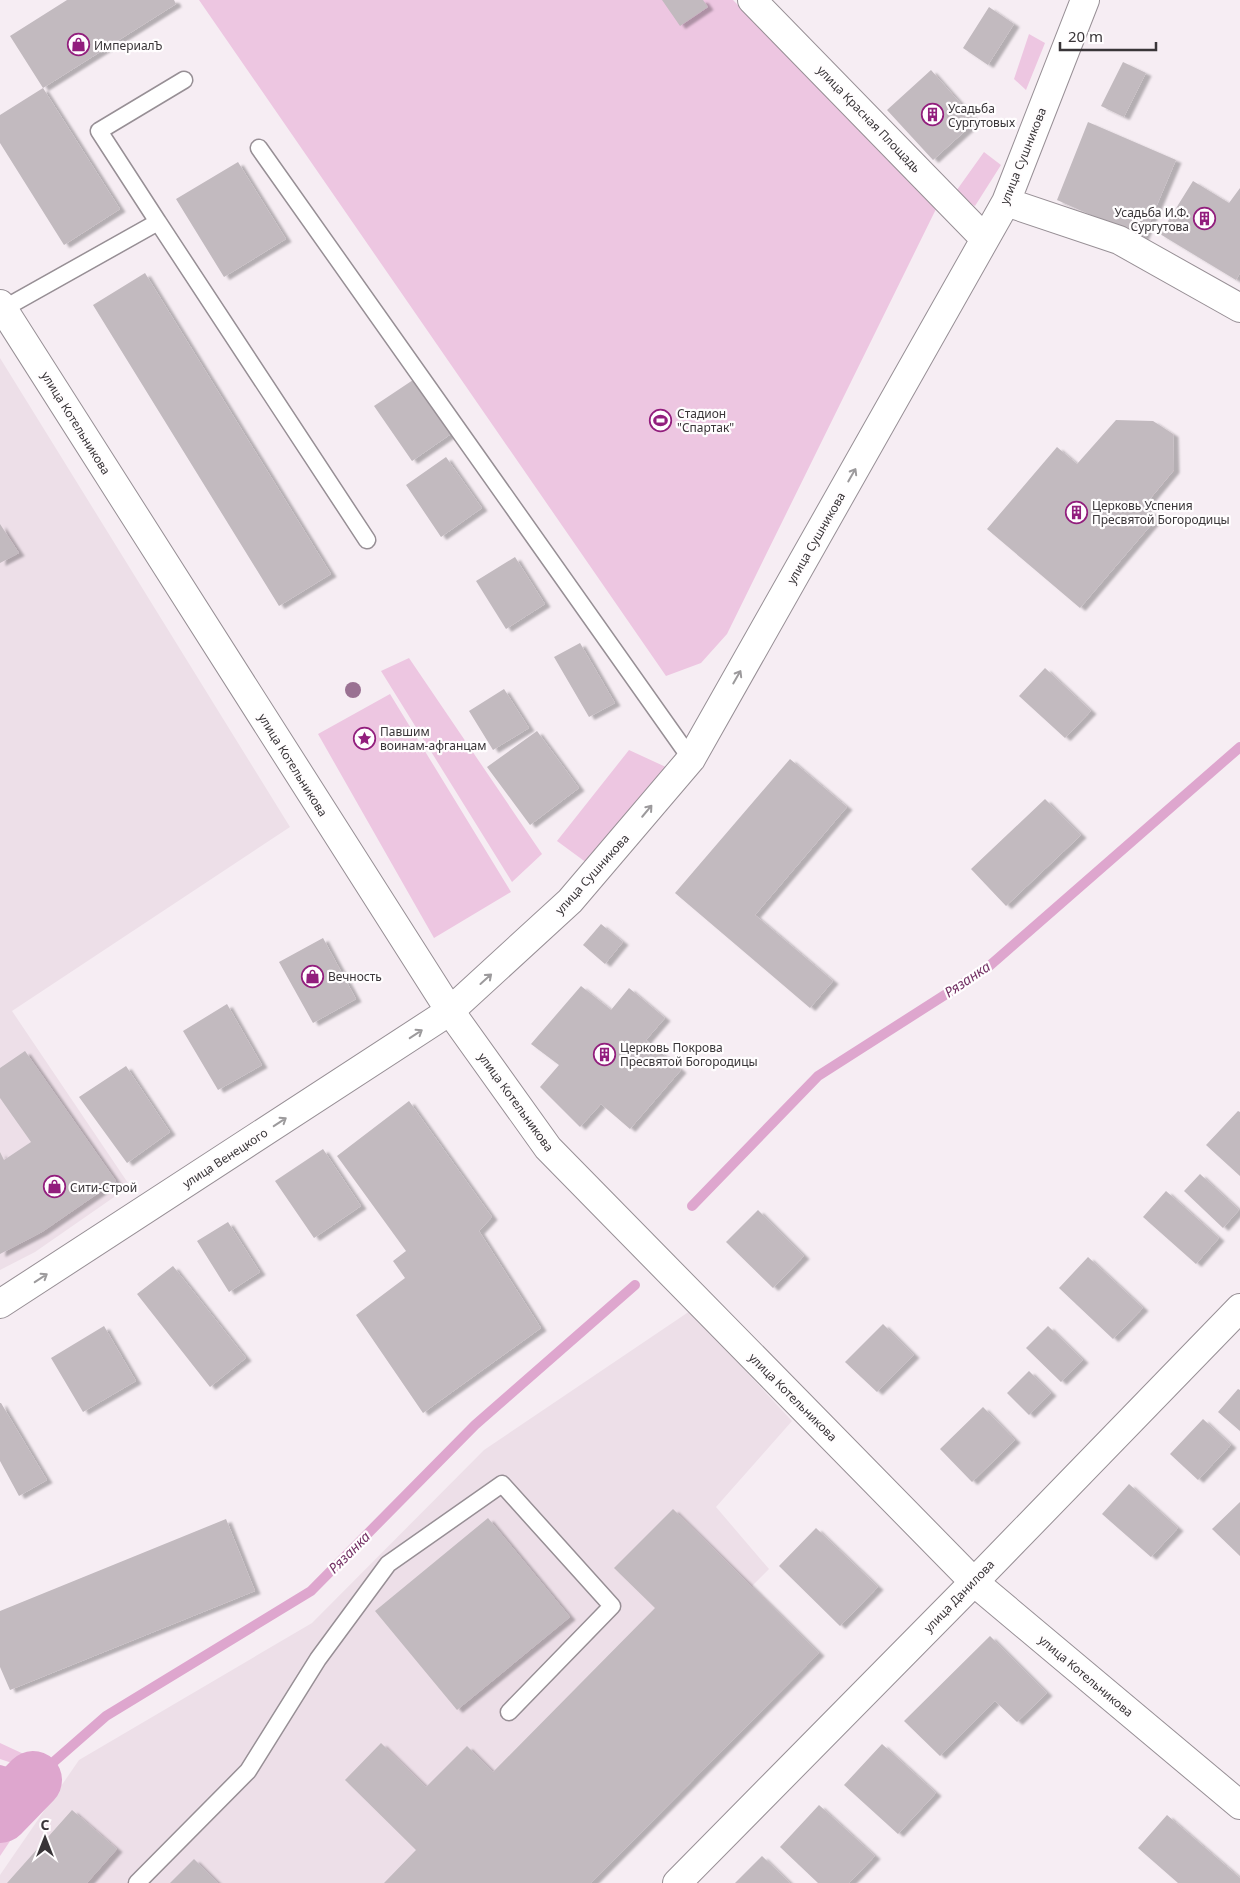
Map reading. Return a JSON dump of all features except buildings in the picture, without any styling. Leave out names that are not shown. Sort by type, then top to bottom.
[{"type":"street","name":"улица Красная Площадь","points":[[752,0],[985,239]]},
{"type":"street","name":"улица Сушникова","points":[[450,1011],[570,902],[691,759],[1006,202],[1085,0]]},
{"type":"street","points":[[1006,202],[1119,240],[1240,308]]},
{"type":"street","name":"улица Котельникова","points":[[2,307],[450,1011],[548,1148],[974,1582],[1240,1805]]},
{"type":"street","name":"улица Венецкого","points":[[0,1304],[450,1011]]},
{"type":"street","name":"улица Данилова","points":[[677,1883],[974,1582],[1240,1308]]},
{"type":"lane","points":[[184,80],[99,131],[366,540]]},
{"type":"lane","points":[[259,148],[691,759]]},
{"type":"lane","points":[[2,307],[158,222]]},
{"type":"lane","points":[[138,1883],[248,1771],[318,1659],[388,1564],[502,1484],[612,1606],[509,1712]]},
{"type":"shaded area","name":"Стадион \"Спартак\"","points":[[199,0],[733,0],[937,207],[727,634],[701,663],[666,676]]},
{"type":"shaded area","points":[[1029,34],[1045,43],[1026,90],[1014,79]]},
{"type":"shaded area","points":[[984,152],[1001,165],[975,206],[954,194]]},
{"type":"shaded area","points":[[0,358],[290,827],[12,1011],[130,1186],[35,1252],[0,1270]]},
{"type":"shaded area","points":[[409,658],[542,854],[512,882],[381,671]]},
{"type":"shaded area","points":[[390,694],[511,892],[434,938],[318,734]]},
{"type":"shaded area","points":[[629,750],[668,768],[591,866],[557,841]]},
{"type":"shaded area","points":[[690,1311],[792,1421],[716,1507],[769,1569],[752,1586],[819,1653],[591,1883],[0,1883],[0,1875],[79,1760],[312,1623],[484,1450]]},
{"type":"shaded area","points":[[0,1743],[28,1756],[27,1768],[0,1759]]},
{"type":"shaded area","points":[[23,1795],[37,1801],[0,1856],[0,1812]]},
{"type":"waterway","name":"Рязанка","points":[[692,1206],[818,1076],[987,968],[1240,747]]},
{"type":"waterway","name":"Рязанка","points":[[0,1770],[33,1780],[106,1716],[311,1591],[475,1425],[635,1285]]},
{"type":"waterway","name":"Рязанка","points":[[0,1814],[33,1780]]},
{"type":"place","name":"ИмпериалЪ","points":[[78,45]]},
{"type":"place","name":"Усадьба Сургутовых","points":[[932,115]]},
{"type":"place","name":"Усадьба И.Ф. Сургутова","points":[[1205,219]]},
{"type":"place","name":"Стадион \"Спартак\"","points":[[661,420]]},
{"type":"place","name":"Церковь Успения Пресвятой Богородицы","points":[[1076,512]]},
{"type":"place","name":"Павшим воинам-афганцам","points":[[364,738]]},
{"type":"place","name":"Вечность","points":[[312,976]]},
{"type":"place","name":"Церковь Покрова Пресвятой Богородицы","points":[[604,1054]]},
{"type":"place","name":"Сити-Строй","points":[[54,1187]]}]
